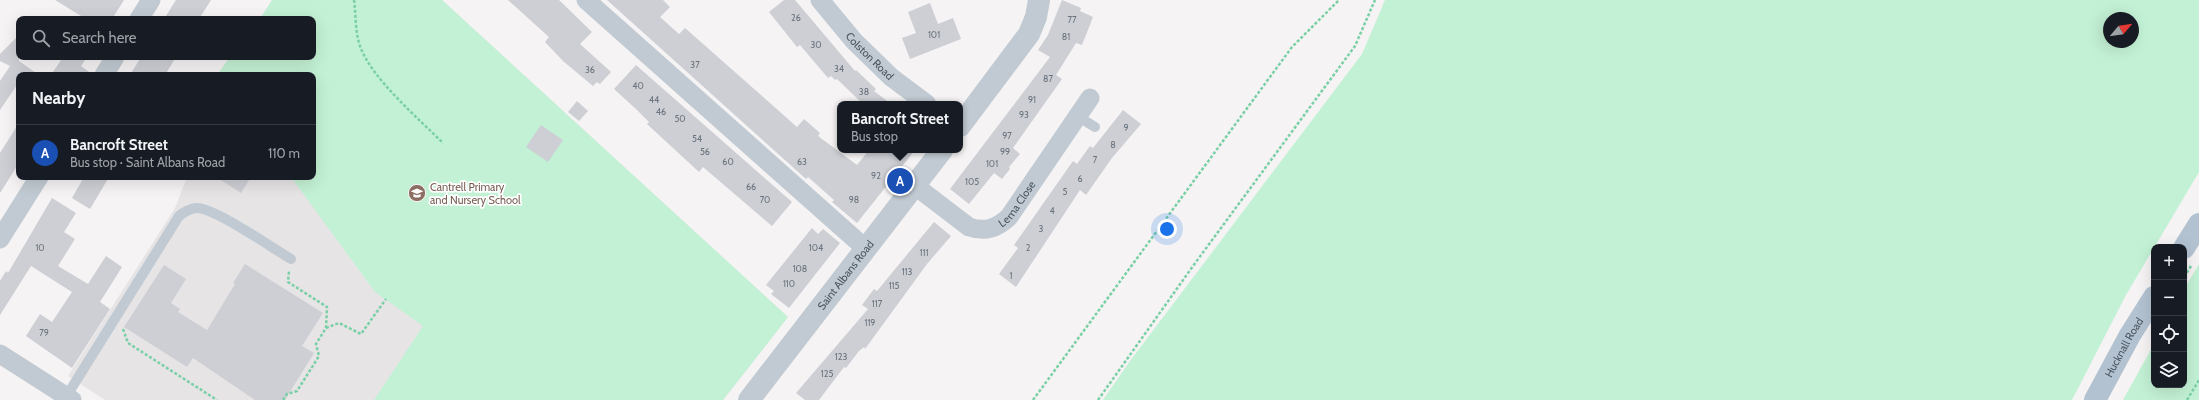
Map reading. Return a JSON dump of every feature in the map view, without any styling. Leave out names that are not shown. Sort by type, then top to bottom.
[{"type":"main road","points":[[2186,244],[2199,224]]},
{"type":"main road","name":"Hucknall Road","points":[[2095,400],[2130,335],[2151,302]]},
{"type":"street","points":[[141,16],[151,0]]},
{"type":"street","points":[[586,0],[866,248]]},
{"type":"street","name":"Colston Road","points":[[820,0],[854,41],[891,77],[923,101]]},
{"type":"street","points":[[963,122],[1029,34],[1036,17],[1039,0]]},
{"type":"street","points":[[106,72],[113,60]]},
{"type":"street","name":"Lema Close","points":[[914,185],[969,227],[980,230],[991,229],[1001,224],[1009,217],[1090,98]]},
{"type":"street","name":"Saint Albans Road","points":[[748,400],[940,153]]},
{"type":"street","points":[[0,239],[37,180]]},
{"type":"street","points":[[0,354],[69,398]]},
{"type":"lane","points":[[1077,116],[1095,127]]},
{"type":"lane","points":[[69,398],[99,344],[180,216],[186,211],[196,208],[212,212],[290,259]]},
{"type":"path","points":[[354,0],[359,40],[365,57],[408,109],[443,143]]},
{"type":"path","points":[[1033,400],[1292,47],[1339,0]]},
{"type":"path","points":[[1098,400],[1193,266],[1355,46],[1375,0]]},
{"type":"path","points":[[283,400],[287,394],[297,391],[319,356],[316,344],[326,328],[327,307],[288,282],[290,259]]},
{"type":"path","points":[[326,328],[339,323],[361,334],[386,299]]},
{"type":"path","points":[[99,344],[114,339],[122,325],[128,344],[217,400]]},
{"type":"path","points":[[2187,400],[2199,380]]},
{"type":"shaded area","name":"Cantrell Primary and Nursery School","points":[[272,0],[442,0],[788,317],[723,400],[105,400],[68,376],[175,208],[186,180],[316,180],[316,72],[219,72],[228,60],[316,60],[316,16],[262,16]]},
{"type":"green space","name":"Cantrell Primary and Nursery School","points":[[272,0],[442,0],[788,317],[723,400],[374,400],[423,326],[375,292],[293,180],[316,180],[316,72],[219,72],[228,60],[316,60],[316,16],[262,16]]},
{"type":"green space","points":[[1385,0],[2199,0],[2199,172],[2156,244],[2151,244],[2151,253],[2126,295],[2072,400],[1103,400],[1130,361],[1362,54]]},
{"type":"green space","points":[[2199,264],[2199,400],[2123,400],[2151,349],[2151,388],[2187,388],[2187,284]]},
{"type":"building","points":[[55,0],[124,0],[114,16],[81,16]]},
{"type":"building","points":[[176,0],[211,0],[201,16],[166,16]]},
{"type":"building","points":[[508,0],[559,0],[592,32],[580,44],[611,72],[600,84],[597,82],[593,86],[563,61],[545,42],[549,37]]},
{"type":"building","points":[[607,0],[663,0],[670,7],[660,17],[679,34],[685,28],[797,127],[804,119],[820,133],[818,136],[837,150],[837,153],[841,153],[857,165],[867,153],[913,153],[857,223],[832,202],[834,200],[808,177],[806,179]]},
{"type":"building","points":[[784,0],[795,0],[855,71],[856,70],[876,89],[874,91],[887,101],[860,101],[837,79],[835,80],[831,76],[828,78],[800,45],[797,47],[769,12]]},
{"type":"building","points":[[1062,0],[1081,8],[1080,11],[1093,17],[1082,45],[1076,43],[1056,75],[1062,79],[1013,148],[1020,154],[1009,167],[1010,169],[1002,179],[994,173],[969,204],[950,189],[1050,57],[1038,50],[1048,35]]},
{"type":"building","points":[[930,3],[938,24],[953,18],[961,39],[910,59],[902,38],[916,33],[908,12]]},
{"type":"building","points":[[16,38],[16,60],[19,60],[35,72],[16,72],[16,86],[0,110],[0,81],[10,66],[0,61],[0,54]]},
{"type":"building","points":[[61,60],[85,60],[81,66],[89,72],[53,72]]},
{"type":"building","points":[[139,60],[174,60],[167,72],[132,72]]},
{"type":"building","points":[[636,65],[792,202],[772,226],[703,167],[699,172],[647,124],[649,122],[614,89]]},
{"type":"building","points":[[577,101],[588,111],[579,121],[568,112]]},
{"type":"building","points":[[1123,110],[1141,124],[1112,158],[1086,195],[1080,190],[1016,287],[999,274],[1018,248],[1014,245],[1073,161],[1077,164],[1090,146],[1093,148]]},
{"type":"building","points":[[541,125],[563,140],[548,162],[526,147]]},
{"type":"building","points":[[16,128],[16,168],[0,193],[0,153]]},
{"type":"building","points":[[82,180],[107,180],[90,209],[72,198]]},
{"type":"building","points":[[221,180],[249,180],[241,193]]},
{"type":"building","points":[[52,198],[76,213],[64,232],[75,239],[58,266],[88,284],[106,256],[122,267],[100,302],[110,309],[72,368],[26,336],[40,314],[52,322],[72,292],[31,266],[0,315],[0,281],[6,271],[8,273]]},
{"type":"building","points":[[934,222],[951,236],[927,264],[865,349],[864,347],[859,351],[846,368],[844,367],[819,400],[805,400],[796,393],[868,309],[862,305],[874,289],[877,291]]},
{"type":"building","points":[[812,228],[818,234],[823,229],[840,243],[789,308],[771,294],[774,291],[766,285]]},
{"type":"building","points":[[245,264],[323,313],[302,346],[314,353],[285,400],[255,400],[193,358],[187,367],[124,327],[164,265],[186,279],[171,303],[180,309],[178,312],[207,330],[235,284],[233,283]]},
{"type":"place","name":"Bancroft Street","points":[[900,181]]},
{"type":"place","name":"Cantrell Primary and Nursery School","points":[[417,193]]}]
